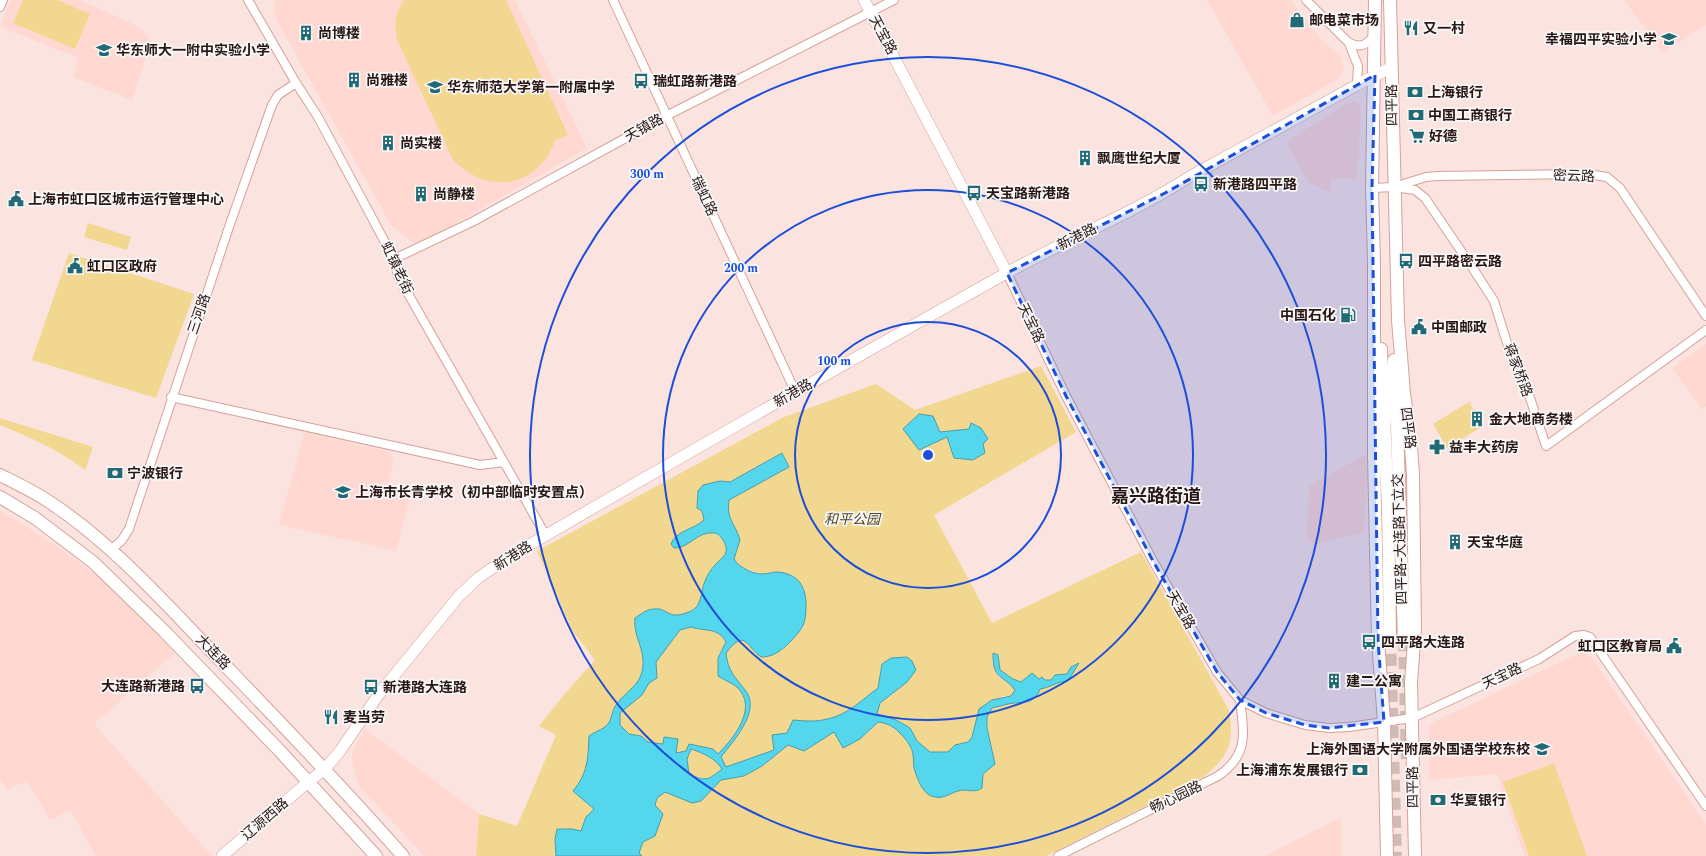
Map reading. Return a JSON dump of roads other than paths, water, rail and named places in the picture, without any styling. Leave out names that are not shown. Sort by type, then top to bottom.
[{"type":"main road","name":"四平路","points":[[1375,0],[1372,188],[1374,457],[1378,640],[1384,722],[1387,856]]},
{"type":"main road","name":"四平路","points":[[1390,0],[1398,320],[1413,475],[1415,628],[1411,682],[1415,856]]},
{"type":"main road","name":"四平路-大连路下立交","points":[[1398,320],[1394,359],[1394,392],[1397,426],[1404,639]]},
{"type":"main road","name":"四平路-大连路下立交","points":[[1374,327],[1382,354],[1388,507],[1390,636]]},
{"type":"main road","name":"大连路","points":[[0,475],[47,500],[77,521],[111,550],[187,626],[325,769],[403,856]]},
{"type":"main road","name":"大连路","points":[[0,497],[35,518],[93,562],[164,631],[308,782],[376,856]]},
{"type":"street","points":[[0,7],[3,0]]},
{"type":"street","name":"虹镇老街","points":[[248,0],[296,83],[318,117],[394,259],[398,276],[546,536]]},
{"type":"street","name":"瑞虹路","points":[[613,0],[795,391]]},
{"type":"street","name":"天宝路","points":[[864,0],[1007,273],[1066,396],[1153,561],[1217,672],[1240,700],[1266,712],[1305,725],[1329,728],[1412,718],[1539,659],[1575,636],[1584,635],[1590,637],[1706,806]]},
{"type":"street","name":"天镇路","points":[[394,259],[474,221],[666,116],[894,0]]},
{"type":"street","points":[[1306,0],[1348,42],[1360,47],[1365,45],[1374,36]]},
{"type":"street","points":[[1348,42],[1358,66],[1356,85]]},
{"type":"street","name":"新港路","points":[[308,782],[325,769],[340,751],[379,694],[460,596],[478,578],[507,558],[795,391],[1007,273],[1165,192],[1191,176],[1356,85],[1392,67]]},
{"type":"street","name":"三河路","points":[[111,550],[122,540],[129,529],[171,398],[272,105],[275,99],[283,91],[296,83]]},
{"type":"street","name":"密云路","points":[[1372,188],[1394,187],[1426,177],[1438,176],[1588,174],[1607,177],[1620,188],[1706,316]]},
{"type":"street","name":"蒋家桥路","points":[[1394,187],[1415,190],[1425,198],[1494,302],[1507,343],[1526,389],[1546,446],[1706,330]]},
{"type":"street","points":[[171,398],[480,465],[504,462]]},
{"type":"street","name":"畅心园路","points":[[1058,856],[1218,776],[1230,768],[1238,757],[1242,746],[1244,733],[1240,700]]},
{"type":"street","name":"辽源西路","points":[[222,856],[308,782]]},
{"type":"water","points":[[919,414],[933,416],[940,432],[969,429],[971,423],[981,428],[988,439],[983,444],[985,453],[973,460],[954,458],[947,437],[919,450],[903,429]]},
{"type":"water","points":[[782,453],[789,467],[729,500],[728,506],[730,517],[740,540],[734,559],[746,570],[754,573],[762,574],[778,572],[791,575],[796,578],[800,582],[804,592],[806,605],[803,626],[790,642],[777,653],[761,657],[748,644],[741,640],[732,646],[726,653],[730,669],[745,690],[749,698],[750,707],[748,716],[739,734],[721,757],[726,767],[774,750],[772,735],[787,733],[793,720],[823,720],[848,711],[878,688],[882,664],[891,658],[907,657],[912,661],[916,670],[907,682],[880,703],[877,714],[896,720],[910,728],[917,741],[930,752],[948,752],[955,745],[968,742],[972,737],[979,709],[992,700],[1011,696],[1015,690],[997,673],[993,662],[993,653],[998,655],[1000,670],[1013,679],[1021,682],[1032,673],[1039,679],[1042,677],[1045,680],[1051,680],[1055,675],[1067,674],[1071,667],[1079,663],[1068,681],[1060,682],[1040,689],[1034,698],[1027,702],[1008,704],[992,708],[987,717],[987,728],[995,764],[983,774],[982,788],[979,790],[961,790],[941,797],[931,796],[921,786],[917,777],[911,747],[900,733],[887,724],[878,722],[860,739],[843,748],[834,732],[804,751],[788,745],[762,766],[744,776],[721,780],[701,801],[692,803],[665,792],[657,798],[655,805],[663,814],[655,836],[643,842],[639,853],[642,856],[556,856],[555,839],[557,829],[572,829],[581,831],[586,817],[594,809],[573,791],[582,778],[586,765],[589,736],[607,725],[616,705],[634,686],[641,675],[643,660],[635,629],[635,618],[651,609],[659,609],[676,615],[689,612],[697,606],[708,575],[726,552],[723,540],[716,534],[708,533],[679,548],[674,548],[671,544],[673,540],[681,533],[704,520],[702,511],[697,508],[698,491],[703,485],[720,481],[730,482]],"holes":[[[691,627],[715,632],[723,637],[726,642],[718,658],[718,676],[737,687],[743,695],[745,704],[745,713],[741,723],[736,732],[718,754],[713,749],[689,744],[686,751],[676,753],[678,739],[664,737],[663,744],[648,742],[641,736],[629,734],[620,725],[620,713],[642,695],[649,683],[657,678],[656,662],[680,630]],[[691,749],[712,759],[722,769],[707,779],[689,774],[687,759]]]},
{"type":"tunnel","points":[[1390,636],[1396,856]]},
{"type":"tunnel","points":[[1404,639],[1407,763]]},
{"type":"place","name":"邮电菜市场","points":[[1297,20]]},
{"type":"place","name":"又一村","points":[[1411,28]]},
{"type":"place","name":"尚博楼","points":[[306,33]]},
{"type":"place","name":"幸福四平实验小学","points":[[1669,39]]},
{"type":"place","name":"华东师大一附中实验小学","points":[[104,50]]},
{"type":"place","name":"尚雅楼","points":[[354,80]]},
{"type":"place","name":"瑞虹路新港路","points":[[641,81]]},
{"type":"place","name":"华东师范大学第一附属中学","points":[[435,87]]},
{"type":"place","name":"上海银行","points":[[1415,92]]},
{"type":"place","name":"中国工商银行","points":[[1416,115]]},
{"type":"place","name":"好德","points":[[1417,136]]},
{"type":"place","name":"尚实楼","points":[[388,143]]},
{"type":"place","name":"飘鹰世纪大厦","points":[[1085,158]]},
{"type":"place","name":"新港路四平路","points":[[1201,184]]},
{"type":"place","name":"天宝路新港路","points":[[974,193]]},
{"type":"place","name":"尚静楼","points":[[421,194]]},
{"type":"place","name":"上海市虹口区城市运行管理中心","points":[[16,199]]},
{"type":"place","name":"四平路密云路","points":[[1406,261]]},
{"type":"place","name":"虹口区政府","points":[[75,266]]},
{"type":"place","name":"中国石化","points":[[1348,315]]},
{"type":"place","name":"中国邮政","points":[[1419,327]]},
{"type":"place","name":"金大地商务楼","points":[[1477,419]]},
{"type":"place","name":"益丰大药房","points":[[1437,447]]},
{"type":"place","name":"宁波银行","points":[[115,473]]},
{"type":"place","name":"上海市长青学校（初中部临时安置点）","points":[[343,492]]},
{"type":"place","name":"天宝华庭","points":[[1455,542]]},
{"type":"place","name":"四平路大连路","points":[[1369,642]]},
{"type":"place","name":"虹口区教育局","points":[[1674,646]]},
{"type":"place","name":"建二公寓","points":[[1334,681]]},
{"type":"place","name":"大连路新港路","points":[[197,686]]},
{"type":"place","name":"新港路大连路","points":[[371,687]]},
{"type":"place","name":"麦当劳","points":[[331,717]]},
{"type":"place","name":"上海外国语大学附属外国语学校东校","points":[[1542,749]]},
{"type":"place","name":"上海浦东发展银行","points":[[1360,770]]},
{"type":"place","name":"华夏银行","points":[[1438,800]]},
{"type":"district","name":"嘉兴路街道","points":[[1156,496]]},
{"type":"park label","name":"和平公园","points":[[852,519]]}]
